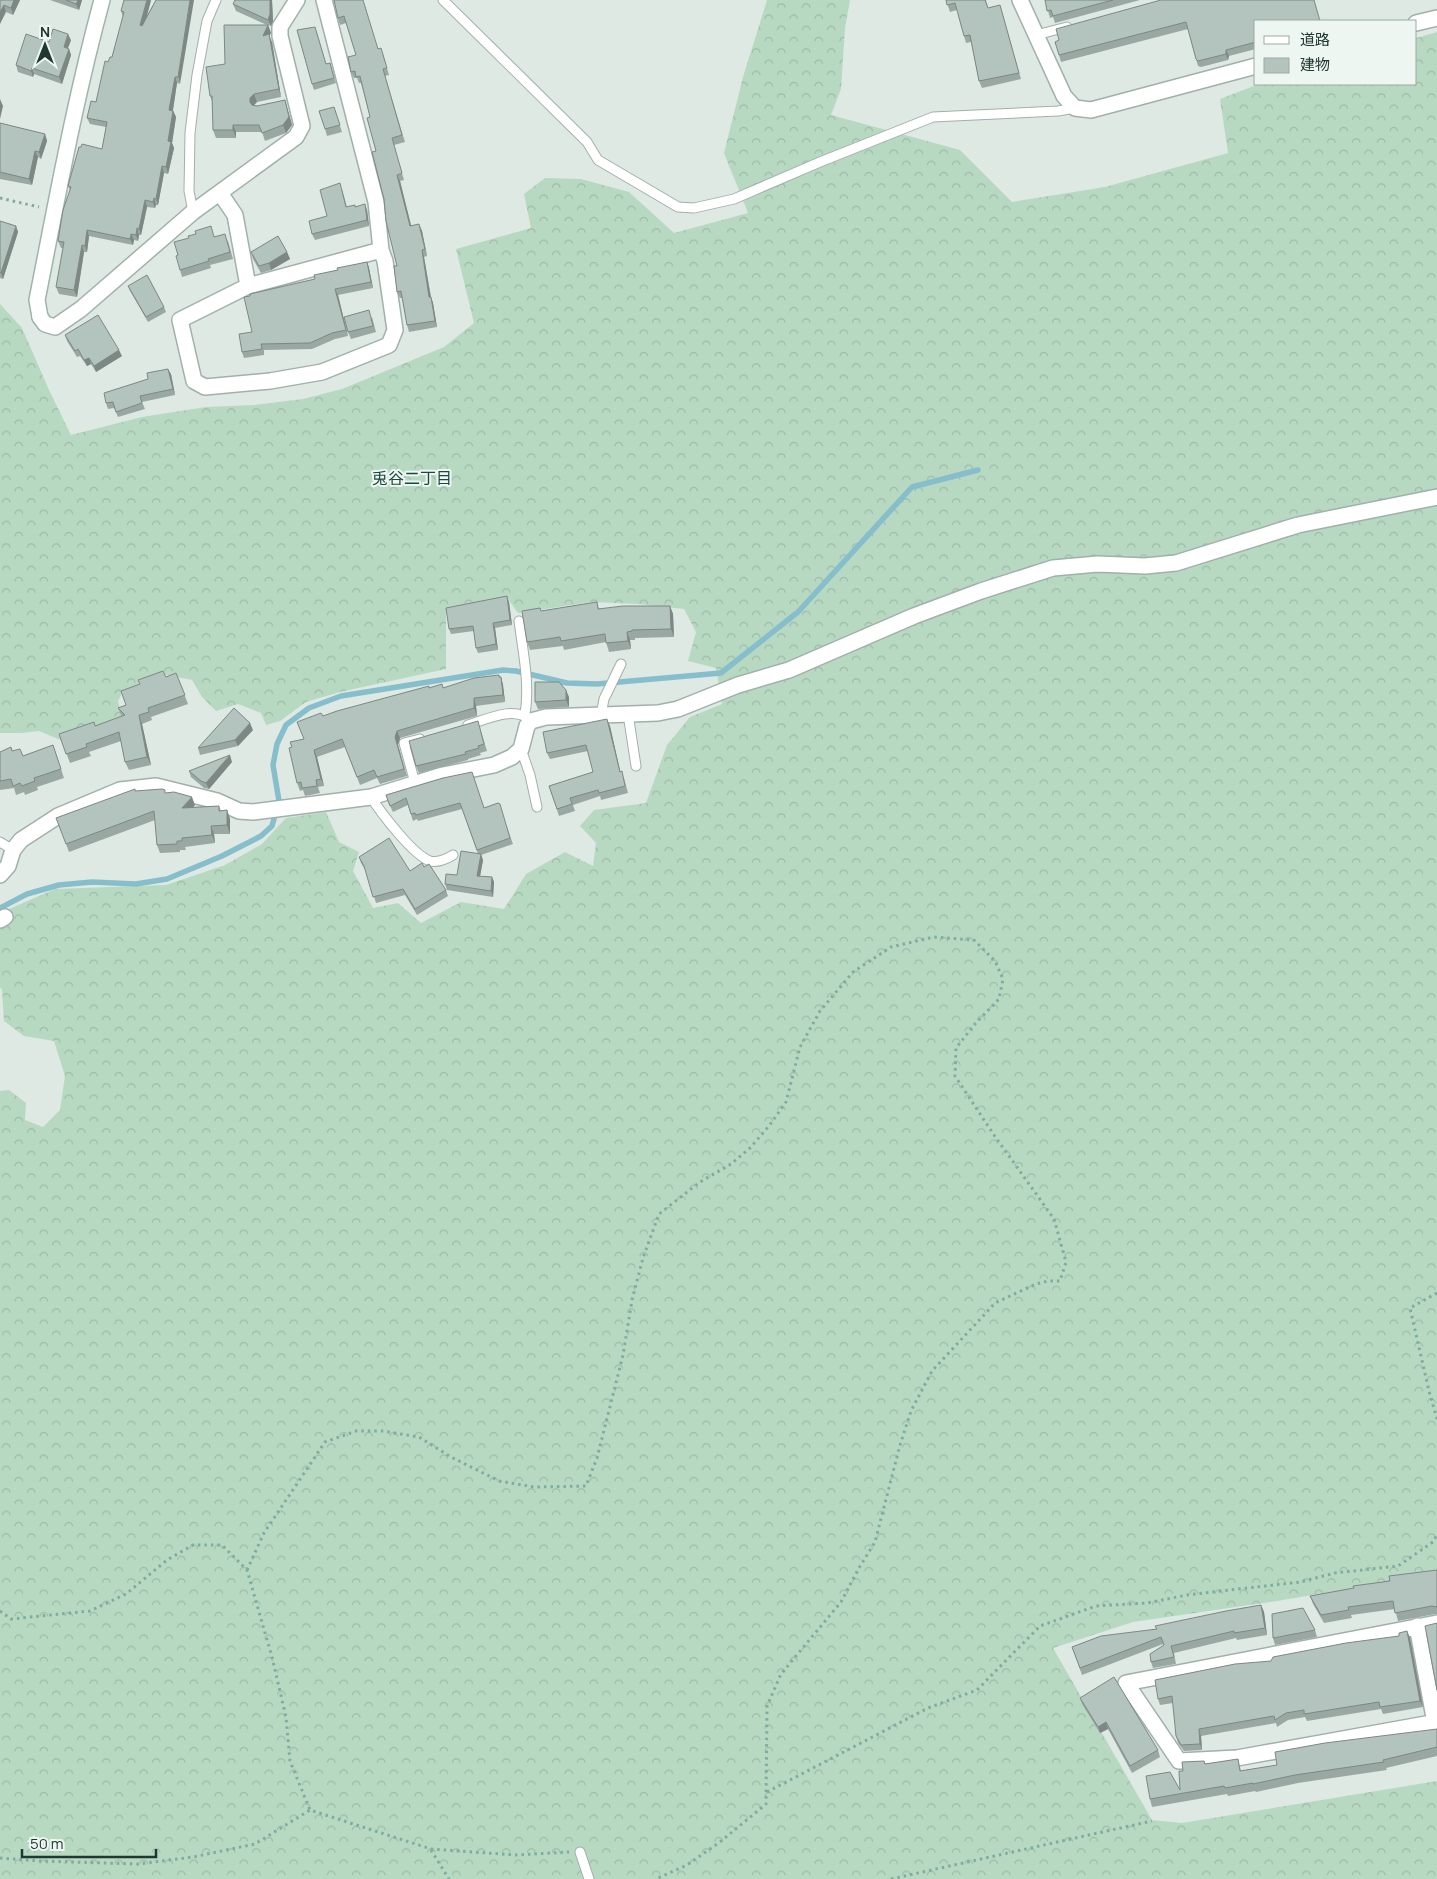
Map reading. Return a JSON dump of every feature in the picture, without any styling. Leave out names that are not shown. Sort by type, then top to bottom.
[{"type":"street","points":[[102,0],[91,40],[37,300],[40,317],[45,324],[55,327],[81,309],[193,212],[296,137],[302,126],[291,101],[280,27],[297,0]]},
{"type":"street","points":[[324,0],[376,202],[381,250],[385,261],[395,330],[389,344],[322,372],[270,381],[205,387],[194,381],[180,320],[248,286],[381,250]]},
{"type":"street","points":[[1020,0],[1064,96],[1076,108],[1091,110],[1254,67]]},
{"type":"street","points":[[1417,24],[1437,18]]},
{"type":"street","points":[[220,193],[234,214],[248,286]]},
{"type":"street","points":[[0,875],[8,866],[14,850],[21,840],[58,816],[120,790],[156,786],[217,801],[239,811],[252,812],[371,797],[443,775],[494,764],[512,758],[521,749],[528,718],[658,713],[678,709],[738,685],[789,670],[914,616],[981,591],[1053,568],[1098,564],[1146,566],[1176,564],[1298,525],[1437,497]]},
{"type":"street","points":[[1416,1626],[1436,1723],[1237,1758],[1178,1761],[1126,1683],[1416,1626],[1437,1623]]},
{"type":"lane","points":[[193,212],[189,191],[190,133],[196,75],[206,21],[216,0]]},
{"type":"lane","points":[[443,0],[587,142],[598,160],[678,207],[694,208],[734,199],[933,117],[1076,108]]},
{"type":"lane","points":[[1036,35],[1074,24]]},
{"type":"lane","points":[[458,728],[512,712],[528,718],[527,680],[519,621]]},
{"type":"lane","points":[[601,714],[608,690],[621,664]]},
{"type":"lane","points":[[628,714],[636,766]]},
{"type":"lane","points":[[415,783],[404,743],[431,736]]},
{"type":"lane","points":[[521,749],[530,775],[537,807]]},
{"type":"lane","points":[[371,797],[400,835],[424,856],[431,861],[446,860],[453,856]]},
{"type":"lane","points":[[0,842],[14,850]]},
{"type":"lane","points":[[580,1852],[589,1879]]},
{"type":"path","points":[[0,198],[54,211]]},
{"type":"path","points":[[247,1570],[264,1533],[325,1442],[356,1431],[382,1431],[419,1437],[451,1457],[499,1481],[534,1487],[586,1486],[597,1458],[623,1355],[632,1300],[643,1258],[659,1214],[700,1182],[731,1164],[750,1148],[769,1126],[786,1102],[800,1047],[820,1011],[853,972],[891,947],[934,937],[974,940],[996,961],[1004,979],[1000,999],[956,1048],[955,1076],[1054,1219],[1066,1262],[1060,1281],[1048,1280],[1036,1284],[996,1303],[932,1371],[911,1411],[900,1445],[875,1542],[841,1602],[781,1674],[767,1706],[766,1804],[720,1842],[687,1865],[656,1879]]},
{"type":"path","points":[[1437,1293],[1410,1308],[1437,1419]]},
{"type":"path","points":[[767,1792],[928,1708],[977,1690],[1040,1626],[1096,1606],[1147,1603],[1187,1595],[1300,1582],[1335,1573],[1398,1566],[1433,1542],[1437,1534]]},
{"type":"path","points":[[0,1610],[11,1619],[90,1611],[126,1594],[166,1560],[193,1545],[222,1545],[247,1570],[272,1657],[286,1717],[290,1761],[310,1810]]},
{"type":"path","points":[[0,1858],[138,1864],[193,1857],[255,1844],[310,1810],[431,1849],[515,1855],[580,1852]]},
{"type":"path","points":[[891,1879],[1152,1820]]},
{"type":"path","points":[[431,1849],[449,1879]]},
{"type":"green space","points":[[767,0],[850,0],[845,28],[841,89],[831,115],[960,150],[1012,202],[1105,187],[1228,153],[1220,99],[1256,85],[1417,85],[1417,38],[1437,32],[1437,1574],[1277,1601],[1133,1622],[1053,1648],[1152,1820],[1182,1823],[1437,1781],[1437,1879],[0,1879],[0,1091],[9,1090],[26,1103],[25,1120],[43,1127],[60,1110],[65,1076],[54,1041],[24,1036],[4,1021],[2,990],[0,987],[0,913],[55,889],[166,885],[225,865],[262,844],[286,818],[326,812],[339,842],[359,852],[353,871],[373,908],[398,903],[421,923],[461,902],[504,909],[526,874],[565,852],[593,866],[596,843],[580,826],[594,810],[646,803],[667,745],[690,717],[722,704],[716,668],[688,661],[696,632],[684,609],[592,602],[518,613],[508,599],[446,609],[446,669],[340,692],[306,702],[280,721],[266,725],[261,713],[238,704],[216,711],[202,697],[192,680],[162,674],[123,691],[118,701],[125,728],[63,741],[39,731],[0,733],[0,304],[22,328],[71,435],[142,417],[206,407],[254,405],[303,399],[342,389],[444,347],[474,323],[456,249],[531,228],[524,194],[545,178],[581,179],[629,192],[674,233],[748,213],[724,153],[743,77]]},
{"type":"building","points":[[0,0],[14,0],[11,8],[4,5],[0,12]]},
{"type":"building","points":[[66,0],[78,0],[76,4]]},
{"type":"building","points":[[124,0],[147,0],[140,25],[142,26],[156,0],[190,0],[178,77],[175,77],[169,110],[173,111],[168,141],[171,142],[166,167],[162,166],[156,199],[154,198],[153,202],[145,200],[136,235],[131,234],[130,239],[87,230],[85,246],[82,245],[74,290],[56,287],[64,242],[58,241],[63,210],[71,187],[68,186],[79,147],[82,144],[102,149],[107,122],[87,118],[91,101],[96,102],[105,61],[108,62],[110,57],[112,57],[124,12],[121,11]]},
{"type":"building","points":[[235,0],[270,0],[268,20],[233,4]]},
{"type":"building","points":[[334,0],[363,0],[378,49],[381,48],[387,68],[383,69],[402,135],[392,138],[402,173],[397,175],[410,226],[419,224],[425,249],[422,250],[429,297],[431,297],[435,321],[407,325],[401,291],[397,292],[394,266],[397,266],[386,221],[384,199],[372,152],[376,151],[367,118],[370,117],[360,76],[356,77],[355,71],[351,72],[348,57],[356,55],[344,16],[338,18]]},
{"type":"building","points":[[946,0],[985,0],[988,8],[1000,5],[1019,73],[979,81],[970,35],[964,36],[955,3],[947,5]]},
{"type":"building","points":[[1045,0],[1113,0],[1053,16],[1051,10],[1047,11]]},
{"type":"building","points":[[1161,0],[1314,0],[1320,20],[1254,20],[1254,43],[1226,50],[1226,54],[1198,61],[1186,22],[1059,55],[1055,42],[1059,40],[1056,29]]},
{"type":"building","points":[[224,25],[268,25],[263,36],[269,34],[279,89],[254,94],[250,98],[250,102],[252,105],[257,106],[285,100],[289,117],[283,125],[262,133],[259,125],[233,125],[233,130],[213,130],[212,96],[210,96],[206,67],[225,64]]},
{"type":"building","points":[[315,27],[326,64],[330,63],[334,78],[312,84],[297,30]]},
{"type":"building","points":[[53,29],[68,34],[64,47],[69,49],[59,77],[32,68],[31,71],[16,65],[26,34],[49,42]]},
{"type":"building","points":[[334,107],[340,125],[325,129],[319,111]]},
{"type":"building","points":[[0,123],[45,134],[39,152],[35,151],[29,179],[0,172]]},
{"type":"building","points":[[340,183],[346,207],[365,204],[367,220],[312,234],[309,221],[327,216],[320,190]]},
{"type":"building","points":[[0,221],[16,226],[1,273],[0,272]]},
{"type":"building","points":[[211,226],[214,237],[225,234],[230,252],[180,270],[174,242],[189,238],[188,236],[196,234],[195,231]]},
{"type":"building","points":[[278,236],[287,252],[269,263],[259,266],[251,252]]},
{"type":"building","points":[[367,262],[371,282],[335,289],[346,330],[332,333],[310,343],[261,344],[262,349],[242,352],[239,334],[252,332],[244,297],[315,279],[314,275],[338,270],[337,268]]},
{"type":"building","points":[[147,275],[164,307],[146,317],[128,286]]},
{"type":"building","points":[[369,310],[373,326],[348,332],[344,317]]},
{"type":"building","points":[[98,315],[119,350],[94,366],[89,358],[84,360],[78,349],[75,351],[65,335]]},
{"type":"building","points":[[168,369],[173,389],[140,396],[142,403],[116,412],[113,402],[106,403],[104,393],[148,379],[147,373]]},
{"type":"building","points":[[507,596],[510,620],[493,623],[496,644],[476,648],[473,626],[449,629],[446,608]]},
{"type":"building","points":[[597,602],[598,609],[623,606],[670,606],[671,629],[632,630],[627,632],[628,641],[606,643],[605,634],[561,641],[560,637],[527,642],[522,611],[540,608],[541,611]]},
{"type":"building","points":[[163,671],[166,677],[176,673],[185,695],[148,708],[149,712],[139,715],[147,757],[125,762],[119,732],[86,744],[87,747],[66,754],[59,734],[94,722],[95,726],[125,715],[118,708],[126,705],[121,691],[140,684],[138,680]]},
{"type":"building","points":[[499,675],[501,677],[503,695],[474,698],[474,708],[397,731],[395,737],[404,769],[377,777],[374,770],[357,777],[342,739],[314,750],[321,779],[316,780],[317,786],[302,788],[301,782],[297,783],[289,748],[292,747],[290,742],[304,739],[297,722],[321,713],[323,716],[429,686],[429,688],[442,684],[443,688],[474,678]]},
{"type":"building","points":[[535,682],[559,682],[566,690],[566,700],[535,702]]},
{"type":"building","points":[[234,708],[250,723],[235,740],[198,748]]},
{"type":"building","points":[[607,719],[625,786],[599,793],[598,790],[570,798],[572,804],[557,809],[549,786],[593,772],[586,745],[547,753],[543,732]]},
{"type":"building","points":[[478,721],[484,744],[478,746],[479,748],[465,752],[466,754],[416,766],[409,741]]},
{"type":"building","points":[[53,745],[61,769],[34,778],[35,781],[22,786],[20,783],[13,786],[11,779],[0,781],[0,752],[11,747],[12,751],[20,749],[23,756]]},
{"type":"building","points":[[230,755],[206,783],[189,771]]},
{"type":"building","points":[[472,772],[484,808],[500,804],[510,838],[477,850],[460,803],[416,815],[415,813],[411,814],[406,798],[390,806],[386,795],[443,778]]},
{"type":"building","points":[[135,789],[135,791],[162,789],[165,790],[165,793],[174,792],[192,797],[182,808],[219,806],[219,811],[227,810],[227,825],[211,826],[212,835],[182,838],[182,841],[177,841],[177,844],[157,845],[154,811],[66,844],[56,818]]},
{"type":"building","points":[[389,838],[410,871],[422,863],[424,867],[429,864],[446,890],[415,909],[403,889],[373,897],[364,866],[359,857]]},
{"type":"building","points":[[461,851],[481,854],[477,876],[492,877],[491,891],[445,884],[446,874],[457,875]]},
{"type":"building","points":[[1437,1570],[1437,1607],[1432,1606],[1395,1613],[1393,1601],[1348,1607],[1349,1610],[1321,1615],[1310,1596],[1354,1588],[1353,1586],[1390,1581],[1389,1576]]},
{"type":"building","points":[[1261,1605],[1265,1628],[1234,1633],[1234,1631],[1171,1646],[1174,1657],[1151,1662],[1150,1654],[1164,1645],[1161,1637],[1080,1668],[1072,1647],[1101,1636],[1157,1629],[1155,1626]]},
{"type":"building","points":[[1303,1608],[1315,1630],[1273,1638],[1272,1614]]},
{"type":"building","points":[[1437,1623],[1437,1690],[1425,1626]]},
{"type":"building","points":[[1407,1631],[1420,1701],[1380,1707],[1379,1702],[1304,1714],[1304,1710],[1286,1713],[1275,1720],[1274,1716],[1199,1729],[1200,1744],[1181,1745],[1176,1736],[1172,1696],[1158,1699],[1155,1680],[1235,1664],[1271,1661],[1273,1657],[1346,1643],[1399,1636],[1399,1633]]},
{"type":"building","points":[[1114,1677],[1158,1750],[1130,1766],[1106,1722],[1098,1727],[1080,1698]]},
{"type":"building","points":[[1437,1729],[1437,1747],[1383,1760],[1384,1762],[1150,1799],[1146,1776],[1170,1772],[1180,1790],[1179,1771],[1183,1771],[1182,1762],[1204,1761],[1205,1764],[1238,1759],[1240,1771],[1277,1765],[1275,1752],[1325,1743]]},
{"type":"waterway","points":[[0,908],[27,894],[59,885],[92,882],[136,884],[167,879],[222,856],[261,836],[272,826],[279,801],[273,765],[277,744],[286,725],[309,708],[341,696],[503,670],[516,671],[567,683],[597,684],[721,673],[798,612],[912,487],[978,470]]},
{"type":"district","name":"兎谷二丁目","points":[[412,478]]}]
